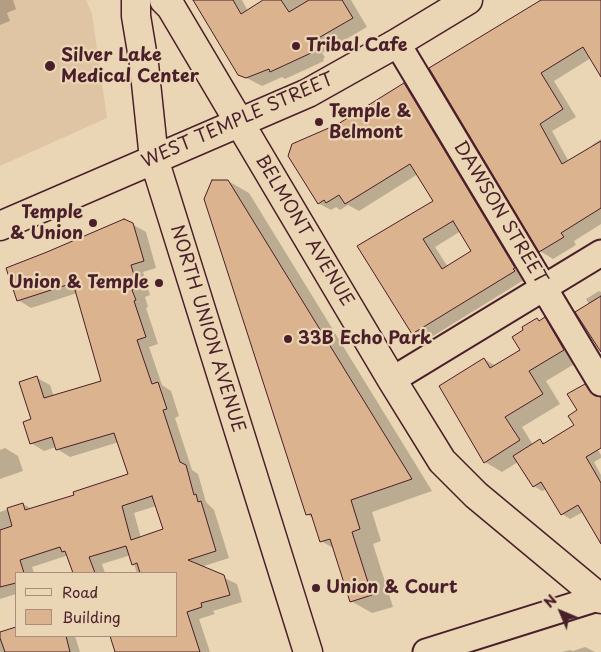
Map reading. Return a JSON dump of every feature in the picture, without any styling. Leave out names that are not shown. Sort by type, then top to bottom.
[{"type":"street","name":"NORTH UNION AVENUE","points":[[136,0],[136,16],[144,64],[154,159],[308,652]]},
{"type":"street","name":"BELMONT AVENUE","points":[[164,0],[171,7],[442,461],[476,495],[600,598]]},
{"type":"street","name":"WEST TEMPLE STREET","points":[[0,226],[308,93],[468,0]]},
{"type":"street","name":"DAWSON STREET","points":[[397,43],[601,383]]},
{"type":"street","points":[[392,380],[601,254]]},
{"type":"street","points":[[426,652],[600,598]]},
{"type":"shaded area","name":"Silver Lake Medical Center","points":[[0,0],[86,0],[92,14],[107,118],[0,166]]},
{"type":"building","points":[[193,0],[233,0],[241,14],[263,0],[281,0],[289,12],[309,0],[342,0],[353,18],[308,44],[311,53],[270,72],[269,69],[246,78],[238,75]]},
{"type":"building","points":[[541,0],[601,0],[601,77],[583,47],[541,73],[563,109],[540,124],[562,164],[601,141],[601,208],[561,233],[564,237],[539,252],[429,68]]},
{"type":"building","points":[[404,83],[515,268],[513,269],[515,271],[412,334],[357,246],[433,201],[410,164],[345,204],[339,195],[326,203],[324,200],[318,204],[288,156],[292,144],[338,124]],"holes":[[[453,221],[471,251],[442,269],[423,239]]]},
{"type":"building","name":"33B Echo Park","points":[[212,180],[228,180],[412,479],[351,500],[360,529],[352,532],[372,595],[350,602],[330,539],[320,542],[311,514],[306,515],[204,199]]},
{"type":"building","points":[[124,219],[133,223],[144,261],[131,265],[138,288],[132,290],[136,300],[134,301],[146,337],[137,340],[152,384],[158,382],[167,409],[163,410],[180,462],[186,465],[194,495],[196,494],[198,502],[201,501],[216,551],[188,560],[224,575],[230,595],[201,603],[202,607],[187,612],[200,652],[115,652],[110,637],[178,637],[178,572],[140,572],[137,563],[132,565],[126,546],[89,557],[95,572],[73,572],[65,551],[62,552],[60,547],[20,560],[24,572],[15,572],[15,583],[0,587],[0,530],[12,526],[7,508],[23,503],[25,510],[74,495],[73,492],[128,474],[114,433],[56,450],[52,437],[30,444],[23,422],[31,419],[19,382],[37,376],[44,398],[101,381],[73,283],[17,301],[6,268]],"holes":[[[152,496],[163,529],[131,540],[122,506]]]},
{"type":"building","points":[[601,296],[601,352],[575,312]]},
{"type":"building","points":[[545,317],[564,350],[529,371],[543,394],[505,417],[520,440],[484,463],[439,386],[484,358],[490,368],[520,350],[512,337],[523,330],[522,327],[537,318],[539,321]]},
{"type":"building","points":[[585,384],[594,395],[601,397],[601,448],[586,457],[601,483],[601,544],[578,505],[561,515],[541,482],[533,487],[513,456],[540,439],[543,444],[574,425],[568,416],[577,410],[567,394]]},
{"type":"building","points":[[15,627],[15,637],[66,637],[70,652],[5,652],[0,632]]},
{"type":"place","name":"Tribal Cafe","points":[[296,46]]},
{"type":"place","name":"Silver Lake Medical Center","points":[[50,66]]},
{"type":"place","name":"Temple & Belmont","points":[[319,122]]},
{"type":"place","name":"Temple & Union","points":[[93,223]]},
{"type":"place","name":"Union & Temple","points":[[159,283]]},
{"type":"place","name":"33B Echo Park","points":[[288,339]]},
{"type":"place","name":"Union & Court","points":[[316,588]]}]
